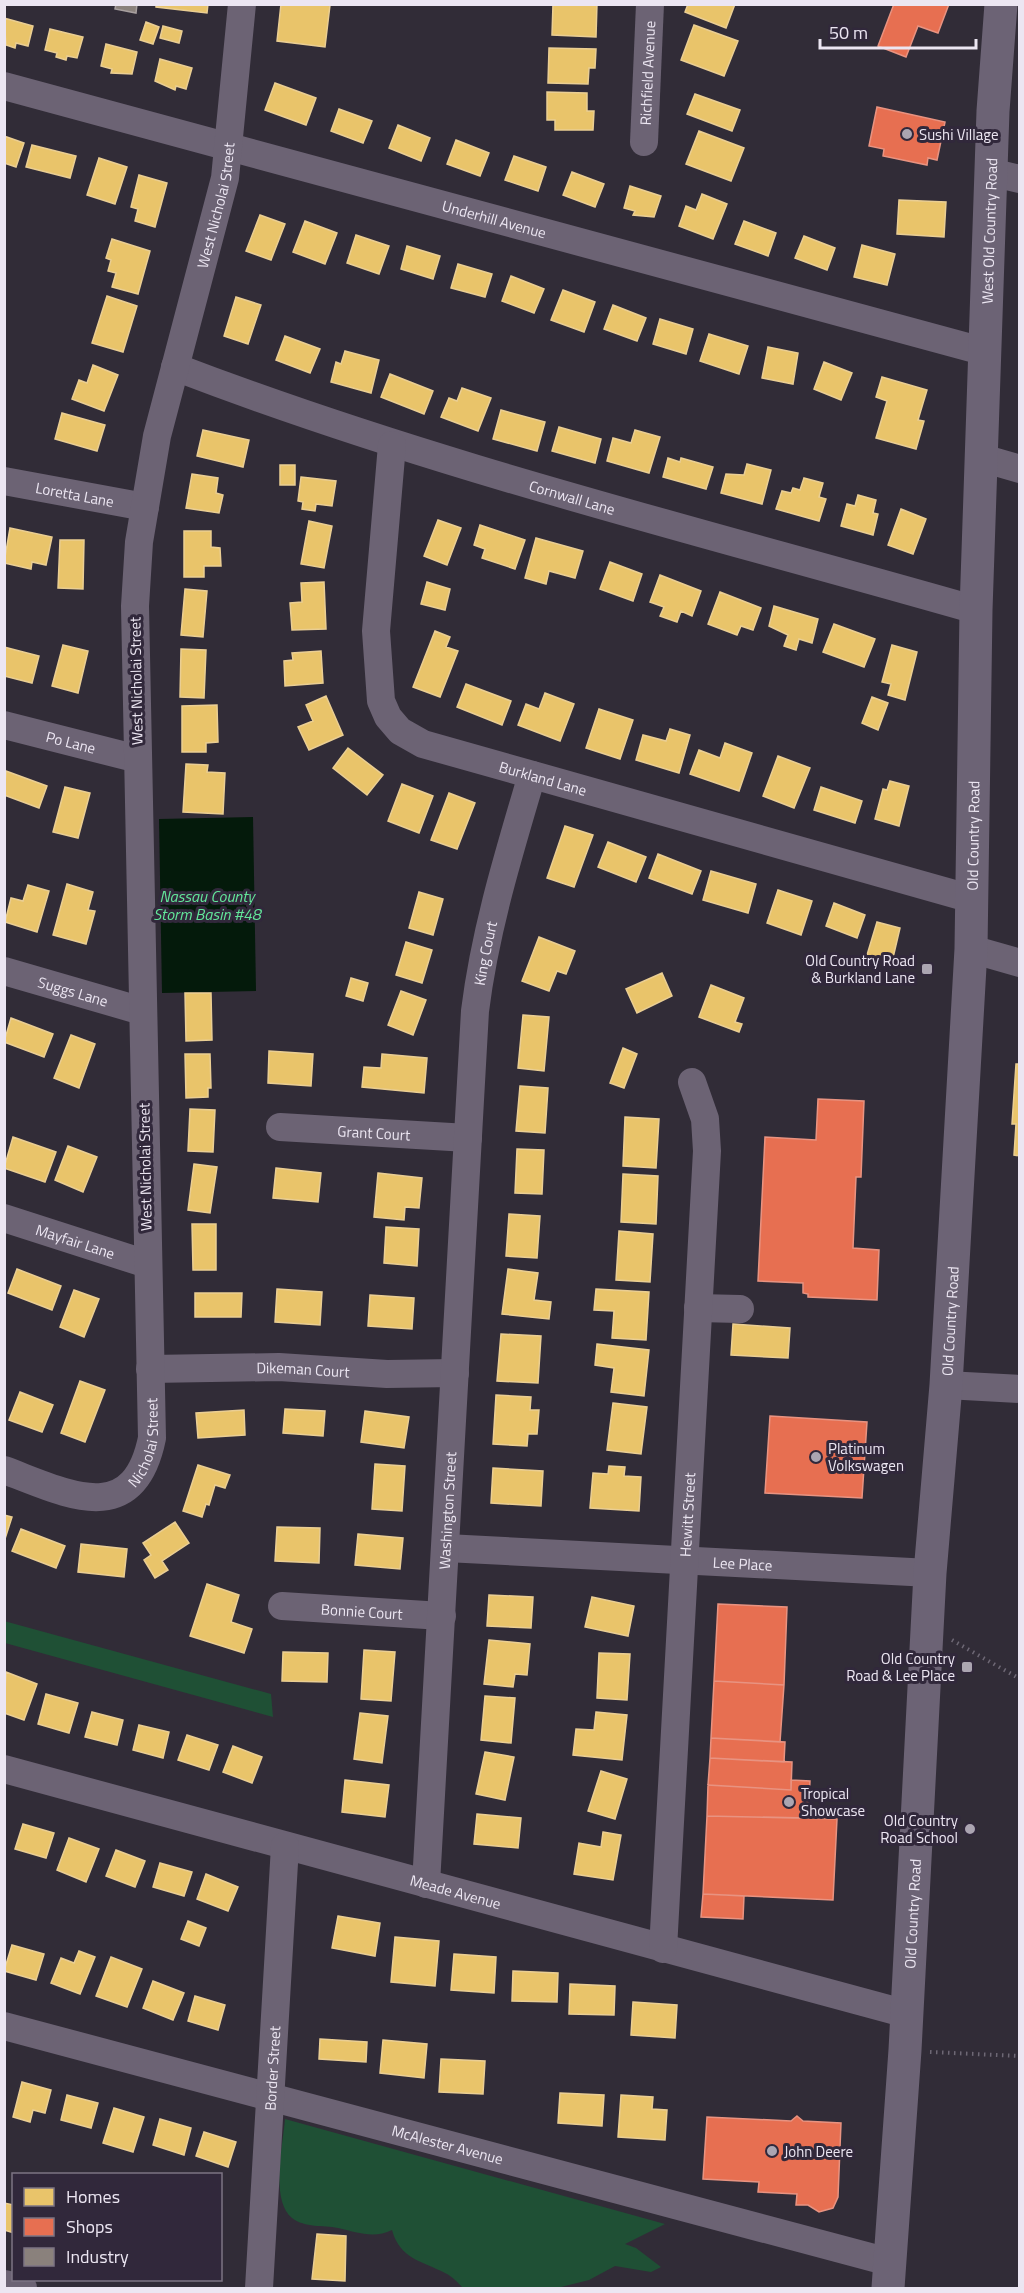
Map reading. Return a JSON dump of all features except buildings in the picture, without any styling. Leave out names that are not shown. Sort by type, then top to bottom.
[{"type":"main road","name":"West Old Country Road","points":[[986,352],[1005,175],[1000,4]]},
{"type":"main road","name":"Old Country Road","points":[[889,2275],[908,2014],[930,1573],[946,1385],[971,949],[976,610],[986,352]]},
{"type":"street","name":"West Nicholai Street","points":[[150,1369],[135,606],[139,542],[157,436],[225,178],[242,4]]},
{"type":"street","name":"Richfield Avenue","points":[[644,142],[650,4]]},
{"type":"street","name":"Underhill Avenue","points":[[4,86],[986,352]]},
{"type":"street","name":"Cornwall Lane","points":[[175,367],[260,400],[392,445],[976,610]]},
{"type":"street","name":"Burkland Lane","points":[[392,445],[376,631],[381,701],[388,717],[400,731],[423,744],[972,899]]},
{"type":"street","points":[[982,458],[1020,468]]},
{"type":"street","name":"Loretta Lane","points":[[4,481],[145,507]]},
{"type":"street","name":"Po Lane","points":[[4,725],[138,759]]},
{"type":"street","name":"King Court","points":[[468,1138],[475,1011],[481,964],[495,900],[532,775]]},
{"type":"street","points":[[971,949],[1020,963]]},
{"type":"street","name":"Suggs Lane","points":[[4,971],[142,1011]]},
{"type":"street","name":"Hewitt Street","points":[[663,1949],[707,1136],[700,1101],[692,1082]]},
{"type":"street","name":"Grant Court","points":[[280,1127],[468,1138]]},
{"type":"street","name":"Washington Street","points":[[426,1884],[468,1138]]},
{"type":"street","name":"Mayfair Lane","points":[[4,1218],[147,1264]]},
{"type":"street","points":[[698,1308],[740,1309]]},
{"type":"street","name":"Dikeman Court","points":[[150,1369],[279,1367],[387,1374],[455,1373]]},
{"type":"street","name":"Nicholai Street","points":[[4,1470],[79,1498],[108,1496],[127,1487],[141,1473],[150,1450],[152,1438],[150,1369]]},
{"type":"street","points":[[946,1385],[1020,1389]]},
{"type":"street","name":"Lee Place","points":[[446,1548],[930,1573]]},
{"type":"street","name":"Bonnie Court","points":[[282,1606],[442,1616]]},
{"type":"street","name":"Meade Avenue","points":[[4,1769],[908,2014]]},
{"type":"street","name":"Border Street","points":[[259,2289],[285,1846]]},
{"type":"street","name":"McAlester Avenue","points":[[4,2026],[271,2099],[889,2275]]},
{"type":"street","points":[[4,2283],[22,2289]]},
{"type":"path","points":[[928,1626],[1020,1679]]},
{"type":"path","points":[[905,2050],[1020,2056]]},
{"type":"green space","points":[[4,1621],[271,1694],[273,1717],[5,1643]]},
{"type":"green space","points":[[285,2119],[665,2224],[625,2244],[636,2248],[661,2267],[651,2272],[615,2266],[589,2280],[557,2288],[463,2288],[448,2274],[406,2253],[400,2247],[392,2230],[385,2233],[365,2234],[308,2225],[292,2218],[285,2210],[280,2186]]},
{"type":"water","name":"Nassau County Storm Basin #48","points":[[253,817],[256,991],[162,993],[159,819]]},
{"type":"place","name":"Sushi Village","points":[[907,134]]},
{"type":"place","name":"Old Country Road & Burkland Lane","points":[[927,969]]},
{"type":"place","name":"Platinum Volkswagen","points":[[816,1457]]},
{"type":"place","name":"Old Country Road & Lee Place","points":[[967,1667]]},
{"type":"place","name":"Tropical Showcase","points":[[789,1802]]},
{"type":"place","name":"Old Country Road School","points":[[970,1829]]},
{"type":"place","name":"John Deere","points":[[772,2151]]}]
